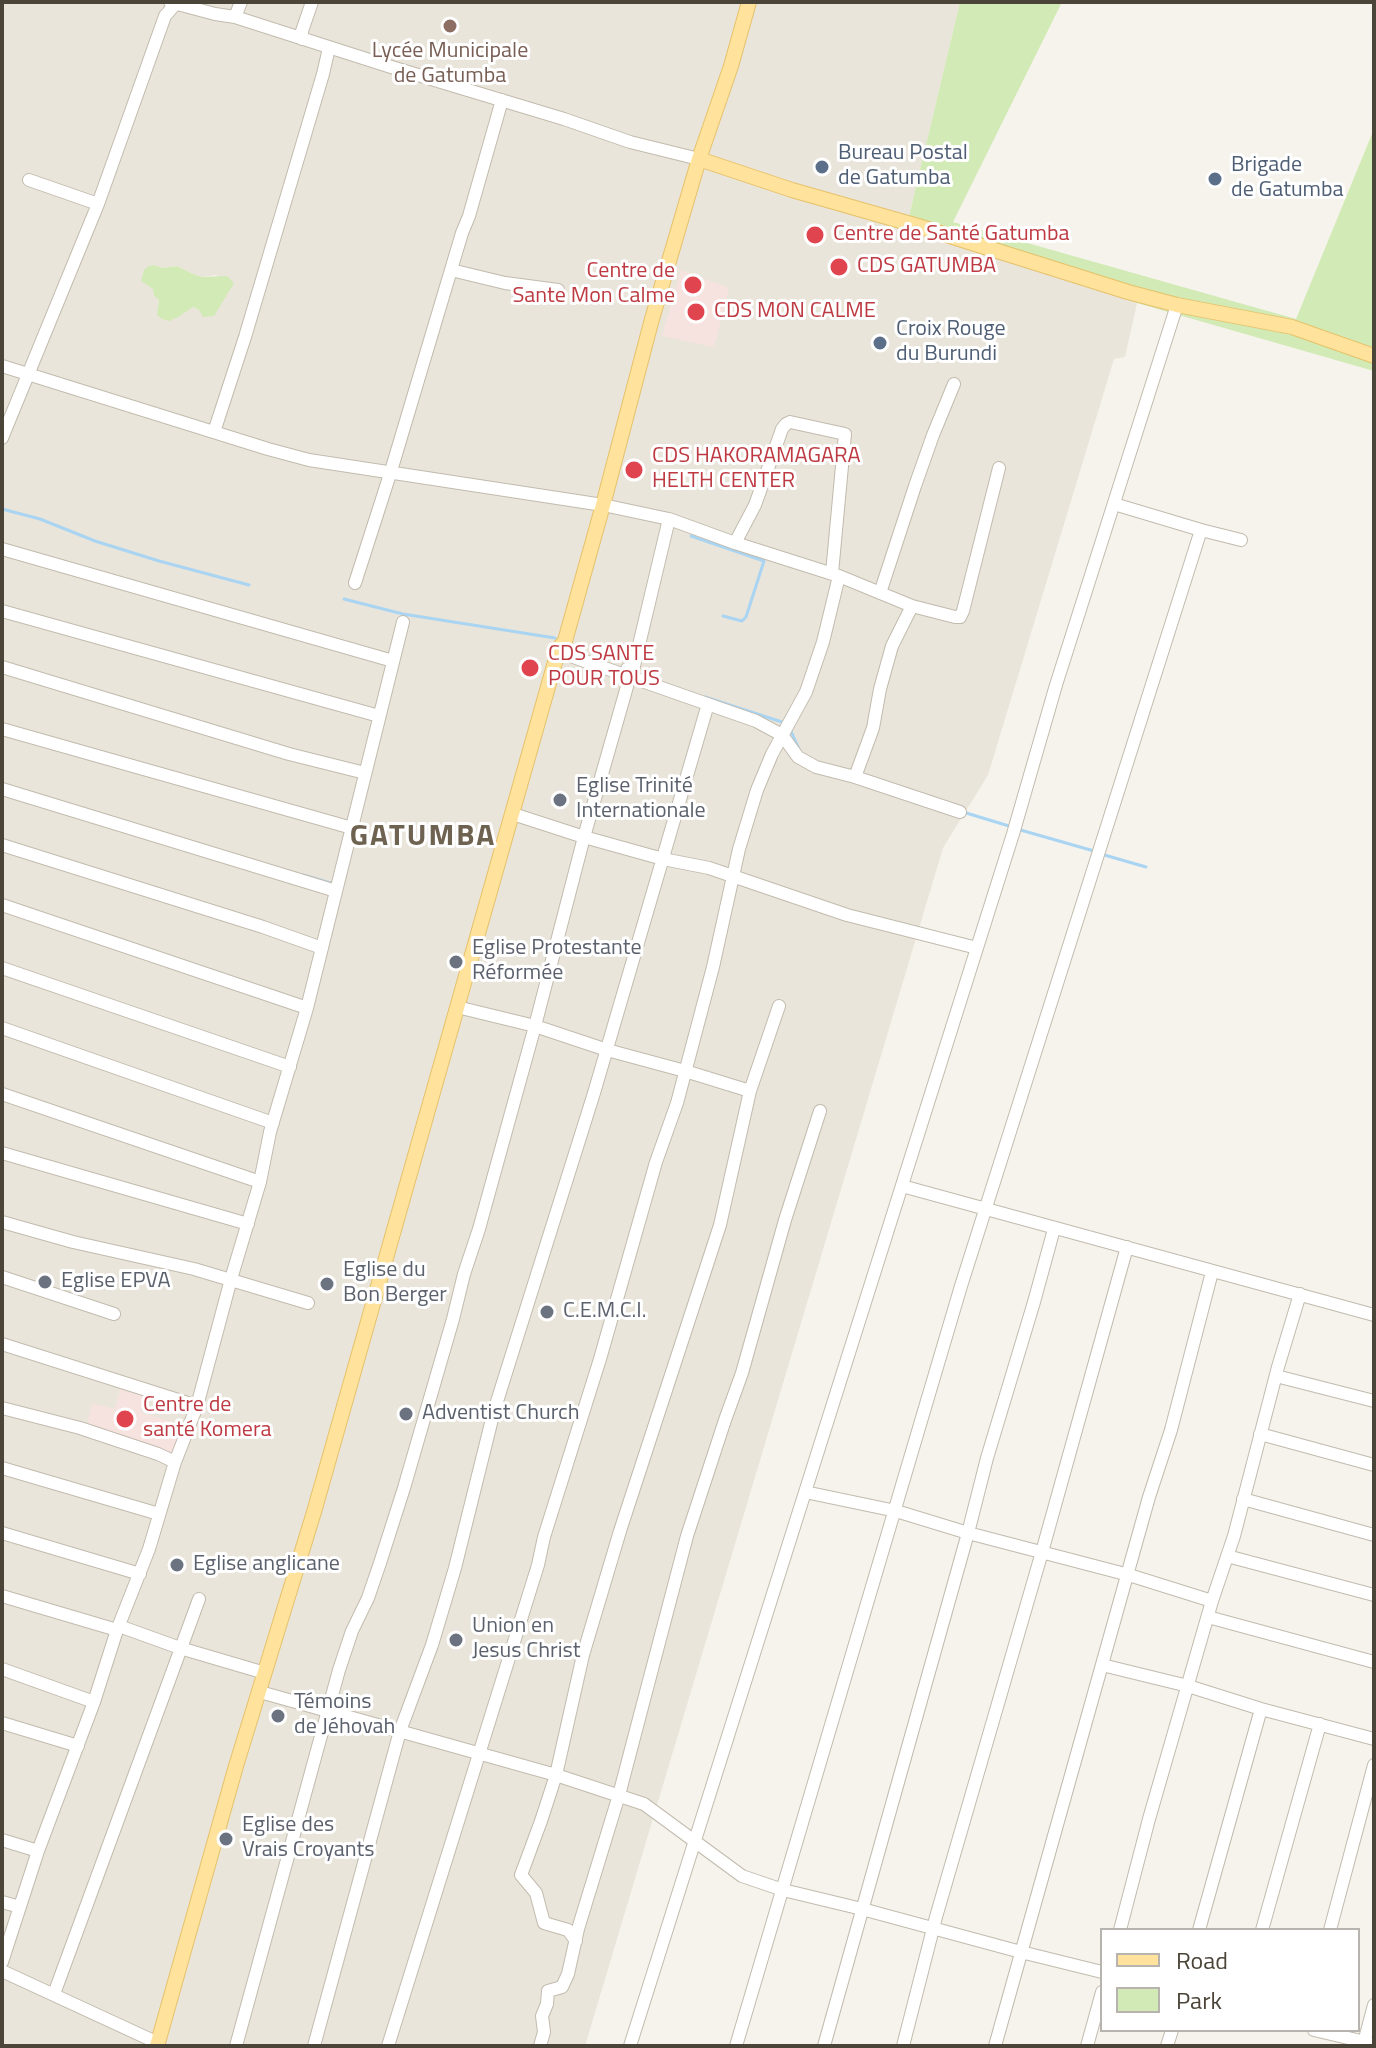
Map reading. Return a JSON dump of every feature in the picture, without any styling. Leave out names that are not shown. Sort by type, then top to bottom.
[{"type":"main road","points":[[158,2044],[228,1795],[314,1512],[559,648],[565,641],[652,319],[749,2]]},
{"type":"main road","points":[[699,159],[792,190],[1177,305],[1292,327],[1374,356]]},
{"type":"street","points":[[235,17],[241,2]]},
{"type":"street","points":[[302,39],[312,2]]},
{"type":"street","points":[[2,438],[98,204],[165,16],[174,3],[235,17],[630,142],[699,159]]},
{"type":"street","points":[[214,432],[245,337],[329,48]]},
{"type":"street","points":[[355,583],[502,100]]},
{"type":"street","points":[[29,180],[98,204]]},
{"type":"street","points":[[451,270],[505,283],[558,290]]},
{"type":"street","points":[[630,2046],[1177,305]]},
{"type":"street","points":[[2,366],[309,460],[603,505],[669,519],[835,574],[912,606],[955,617],[960,617],[999,468]]},
{"type":"street","points":[[880,593],[924,460],[954,384]]},
{"type":"street","points":[[388,2046],[538,1565],[656,1162],[677,1103],[713,967],[732,877],[757,790],[806,692],[823,642],[835,574],[845,434],[790,422],[786,424],[755,505],[735,543]]},
{"type":"street","points":[[1114,504],[1241,540]]},
{"type":"street","points":[[236,2046],[328,1710],[352,1631],[368,1598],[404,1488],[535,1026],[627,673],[633,670],[669,519]]},
{"type":"street","points":[[736,2046],[986,1208],[1201,530]]},
{"type":"street","points":[[2,549],[393,661]]},
{"type":"street","points":[[856,775],[873,728],[892,646],[912,606]]},
{"type":"street","points":[[2,611],[379,716]]},
{"type":"street","points":[[2,1962],[38,1851],[140,1574],[175,1462],[197,1406],[307,1008],[403,622]]},
{"type":"street","points":[[559,652],[627,673],[756,721],[786,728]]},
{"type":"street","points":[[2,667],[275,750],[365,773]]},
{"type":"street","points":[[314,2046],[400,1731],[432,1645],[455,1568],[494,1411],[607,1050],[708,704]]},
{"type":"street","points":[[786,728],[798,757],[816,767],[856,775],[960,812]]},
{"type":"street","points":[[2,729],[352,828]]},
{"type":"street","points":[[2,789],[336,891]]},
{"type":"street","points":[[513,814],[663,859],[709,868],[847,915],[977,948]]},
{"type":"street","points":[[2,845],[322,948]]},
{"type":"street","points":[[2,905],[307,1008]]},
{"type":"street","points":[[2,968],[290,1067]]},
{"type":"street","points":[[576,1941],[568,1930],[544,1923],[536,1893],[521,1875],[556,1775],[583,1655],[628,1506],[720,1225],[750,1091],[779,1006]]},
{"type":"street","points":[[457,1007],[535,1026],[750,1091]]},
{"type":"street","points":[[2,1028],[273,1123]]},
{"type":"street","points":[[2,1094],[260,1182]]},
{"type":"street","points":[[540,2046],[548,1991],[562,1987],[568,1974],[687,1536],[742,1373],[785,1220],[820,1111]]},
{"type":"street","points":[[2,1153],[248,1224]]},
{"type":"street","points":[[902,1186],[1374,1315]]},
{"type":"street","points":[[2,1222],[231,1279],[308,1303]]},
{"type":"street","points":[[824,2046],[987,1458],[1054,1229]]},
{"type":"street","points":[[903,2046],[1127,1247]]},
{"type":"street","points":[[995,2046],[1149,1497],[1171,1430],[1212,1272]]},
{"type":"street","points":[[2,1277],[114,1314]]},
{"type":"street","points":[[1121,1928],[1212,1601],[1234,1536],[1300,1294]]},
{"type":"street","points":[[2,1344],[197,1406]]},
{"type":"street","points":[[1276,1376],[1374,1401]]},
{"type":"street","points":[[2,1408],[80,1428],[175,1462]]},
{"type":"street","points":[[1260,1434],[1374,1465]]},
{"type":"street","points":[[2,1468],[159,1514]]},
{"type":"street","points":[[805,1492],[896,1511],[1212,1601]]},
{"type":"street","points":[[1243,1499],[1374,1535]]},
{"type":"street","points":[[2,1533],[140,1574]]},
{"type":"street","points":[[1227,1556],[1374,1595]]},
{"type":"street","points":[[2,1596],[265,1673]]},
{"type":"street","points":[[54,1994],[199,1599]]},
{"type":"street","points":[[1208,1617],[1374,1662]]},
{"type":"street","points":[[1102,1665],[1374,1739]]},
{"type":"street","points":[[2,1669],[94,1702]]},
{"type":"street","points":[[260,1692],[556,1775],[644,1804],[742,1876],[783,1890],[1100,1972]]},
{"type":"street","points":[[1200,1928],[1261,1709]]},
{"type":"street","points":[[2,1723],[78,1746]]},
{"type":"street","points":[[1263,1928],[1320,1724]]},
{"type":"street","points":[[1331,1928],[1374,1765]]},
{"type":"street","points":[[2,1840],[38,1851]]},
{"type":"street","points":[[2,1902],[20,1907]]},
{"type":"street","points":[[2,1971],[158,2044]]},
{"type":"street","points":[[1087,2046],[1100,1999]]},
{"type":"street","points":[[1322,2032],[1367,2044],[1374,2005]]},
{"type":"shaded area","points":[[2,2],[960,2],[906,229],[1137,303],[1125,357],[1114,359],[988,775],[943,848],[585,2046],[2,2046]],"holes":[[[149,266],[177,266],[202,277],[217,275],[199,310],[193,307],[157,315],[159,300],[142,275]]]},
{"type":"shaded area","name":"CDS MON CALME","points":[[681,270],[729,288],[714,347],[662,336]]},
{"type":"shaded area","name":"Centre de santé Komera","points":[[122,1382],[146,1390],[140,1412],[185,1426],[174,1456],[87,1426],[92,1403],[115,1409]]},
{"type":"green space","points":[[960,2],[1062,2],[953,222],[1296,319],[1374,129],[1374,371],[1137,303],[906,229]]},
{"type":"green space","points":[[154,265],[162,268],[177,266],[202,277],[227,276],[234,283],[214,316],[203,317],[193,307],[169,321],[157,315],[159,300],[154,296],[153,289],[141,281],[144,270]]},
{"type":"waterway","points":[[2,509],[40,519],[95,541],[159,561],[249,585]]},
{"type":"waterway","points":[[691,536],[764,561],[746,617],[742,621],[723,616]]},
{"type":"waterway","points":[[344,599],[403,614],[555,638]]},
{"type":"waterway","points":[[705,697],[785,723]]},
{"type":"waterway","points":[[790,729],[800,751]]},
{"type":"waterway","points":[[963,812],[1009,826]]},
{"type":"waterway","points":[[1017,829],[1094,851]]},
{"type":"waterway","points":[[1101,854],[1146,867]]},
{"type":"waterway","points":[[303,875],[334,884]]},
{"type":"place","name":"Lycée Municipale de Gatumba","points":[[450,26]]},
{"type":"place","name":"Bureau Postal de Gatumba","points":[[822,167]]},
{"type":"place","name":"Brigade de Gatumba","points":[[1215,179]]},
{"type":"place","name":"Centre de Santé Gatumba","points":[[815,235]]},
{"type":"place","name":"CDS GATUMBA","points":[[839,267]]},
{"type":"place","name":"Centre de Sante Mon Calme","points":[[693,285]]},
{"type":"place","name":"CDS MON CALME","points":[[696,312]]},
{"type":"place","name":"Croix Rouge du Burundi","points":[[880,343]]},
{"type":"place","name":"CDS HAKORAMAGARA HELTH CENTER","points":[[634,470]]},
{"type":"place","name":"CDS SANTE POUR TOUS","points":[[530,668]]},
{"type":"place","name":"Eglise Trinité Internationale","points":[[560,800]]},
{"type":"place","name":"Eglise Protestante Réformée","points":[[456,962]]},
{"type":"place","name":"Eglise EPVA","points":[[45,1282]]},
{"type":"place","name":"Eglise du Bon Berger","points":[[327,1284]]},
{"type":"place","name":"C.E.M.C.I.","points":[[547,1312]]},
{"type":"place","name":"Adventist Church","points":[[406,1414]]},
{"type":"place","name":"Centre de santé Komera","points":[[125,1419]]},
{"type":"place","name":"Eglise anglicane","points":[[177,1565]]},
{"type":"place","name":"Union en Jesus Christ","points":[[456,1640]]},
{"type":"place","name":"Témoins de Jéhovah","points":[[278,1716]]},
{"type":"place","name":"Eglise des Vrais Croyants","points":[[226,1839]]},
{"type":"district","name":"GATUMBA","points":[[423,838]]}]
